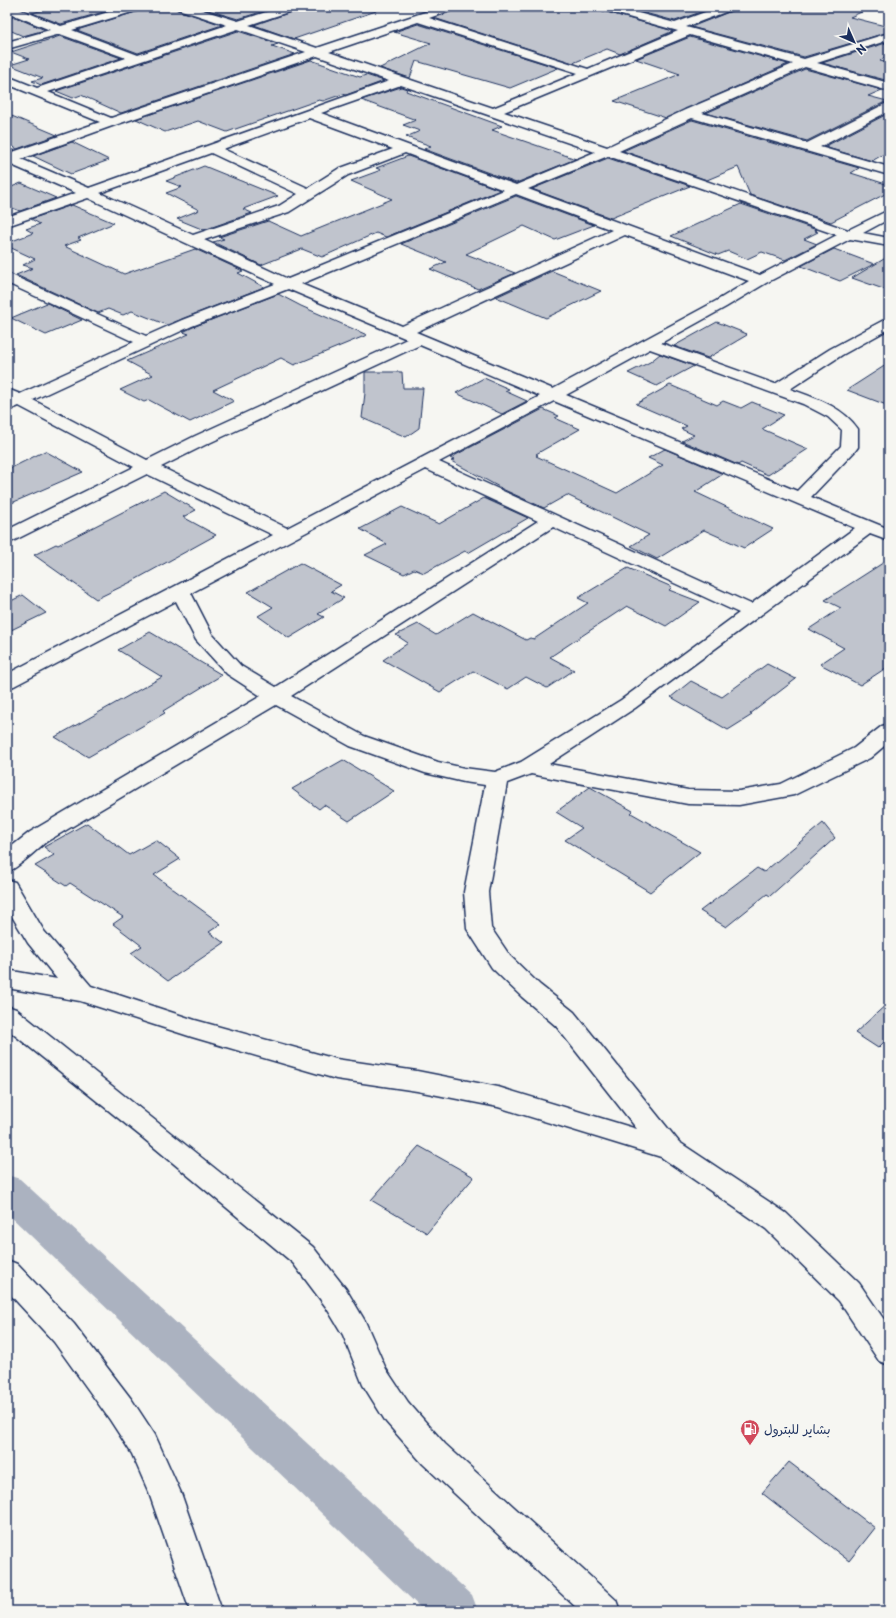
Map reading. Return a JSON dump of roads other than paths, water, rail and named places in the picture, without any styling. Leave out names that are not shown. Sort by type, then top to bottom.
[{"type":"street","points":[[7,46],[138,7]]},
{"type":"street","points":[[182,7],[849,235],[889,242]]},
{"type":"street","points":[[36,92],[293,7]]},
{"type":"street","points":[[8,159],[112,122],[451,7]]},
{"type":"street","points":[[604,7],[889,87]]},
{"type":"street","points":[[675,27],[729,7]]},
{"type":"street","points":[[7,8],[60,30],[139,59]]},
{"type":"street","points":[[418,18],[587,72]]},
{"type":"street","points":[[492,113],[587,72],[689,31]]},
{"type":"street","points":[[11,400],[145,341],[234,304],[288,284],[607,152],[689,113],[805,63],[889,36]]},
{"type":"street","points":[[7,80],[112,122]]},
{"type":"street","points":[[7,222],[400,81]]},
{"type":"street","points":[[808,148],[889,106]]},
{"type":"street","points":[[689,113],[889,171]]},
{"type":"street","points":[[311,114],[761,280]]},
{"type":"street","points":[[212,149],[308,194]]},
{"type":"street","points":[[192,240],[284,209],[343,172],[405,149]]},
{"type":"street","points":[[8,159],[89,193],[288,284],[552,396],[889,536]]},
{"type":"street","points":[[7,682],[552,396],[721,304],[761,280],[889,214]]},
{"type":"street","points":[[403,332],[624,230]]},
{"type":"street","points":[[7,277],[145,341]]},
{"type":"street","points":[[778,389],[836,352],[889,323]]},
{"type":"street","points":[[7,538],[147,467],[420,339]]},
{"type":"street","points":[[647,343],[810,401],[834,413],[850,429],[849,447],[799,499]]},
{"type":"street","points":[[11,400],[288,534]]},
{"type":"street","points":[[425,462],[752,612]]},
{"type":"street","points":[[10,854],[276,696],[552,520]]},
{"type":"street","points":[[180,591],[203,636],[234,670],[276,696],[357,741],[433,768],[464,775],[497,779],[529,767],[628,704],[868,527]]},
{"type":"street","points":[[529,767],[688,797],[739,798],[786,790],[862,753],[889,731]]},
{"type":"street","points":[[497,779],[476,892],[479,929],[500,962],[531,991],[565,1019],[670,1149],[776,1221],[850,1292],[889,1352]]},
{"type":"street","points":[[7,888],[36,937],[82,992]]},
{"type":"street","points":[[7,979],[82,992],[192,1028],[336,1069],[498,1097],[670,1149]]},
{"type":"street","points":[[7,1015],[152,1131],[303,1255],[336,1298],[355,1330],[374,1376],[397,1412],[434,1454],[604,1611]]},
{"type":"street","points":[[7,1272],[64,1333],[121,1410],[144,1445],[165,1493],[206,1611]]},
{"type":"waterway","points":[[7,1190],[456,1611]]},
{"type":"place","name":"بشاير للبترول","points":[[750,1446]]}]
